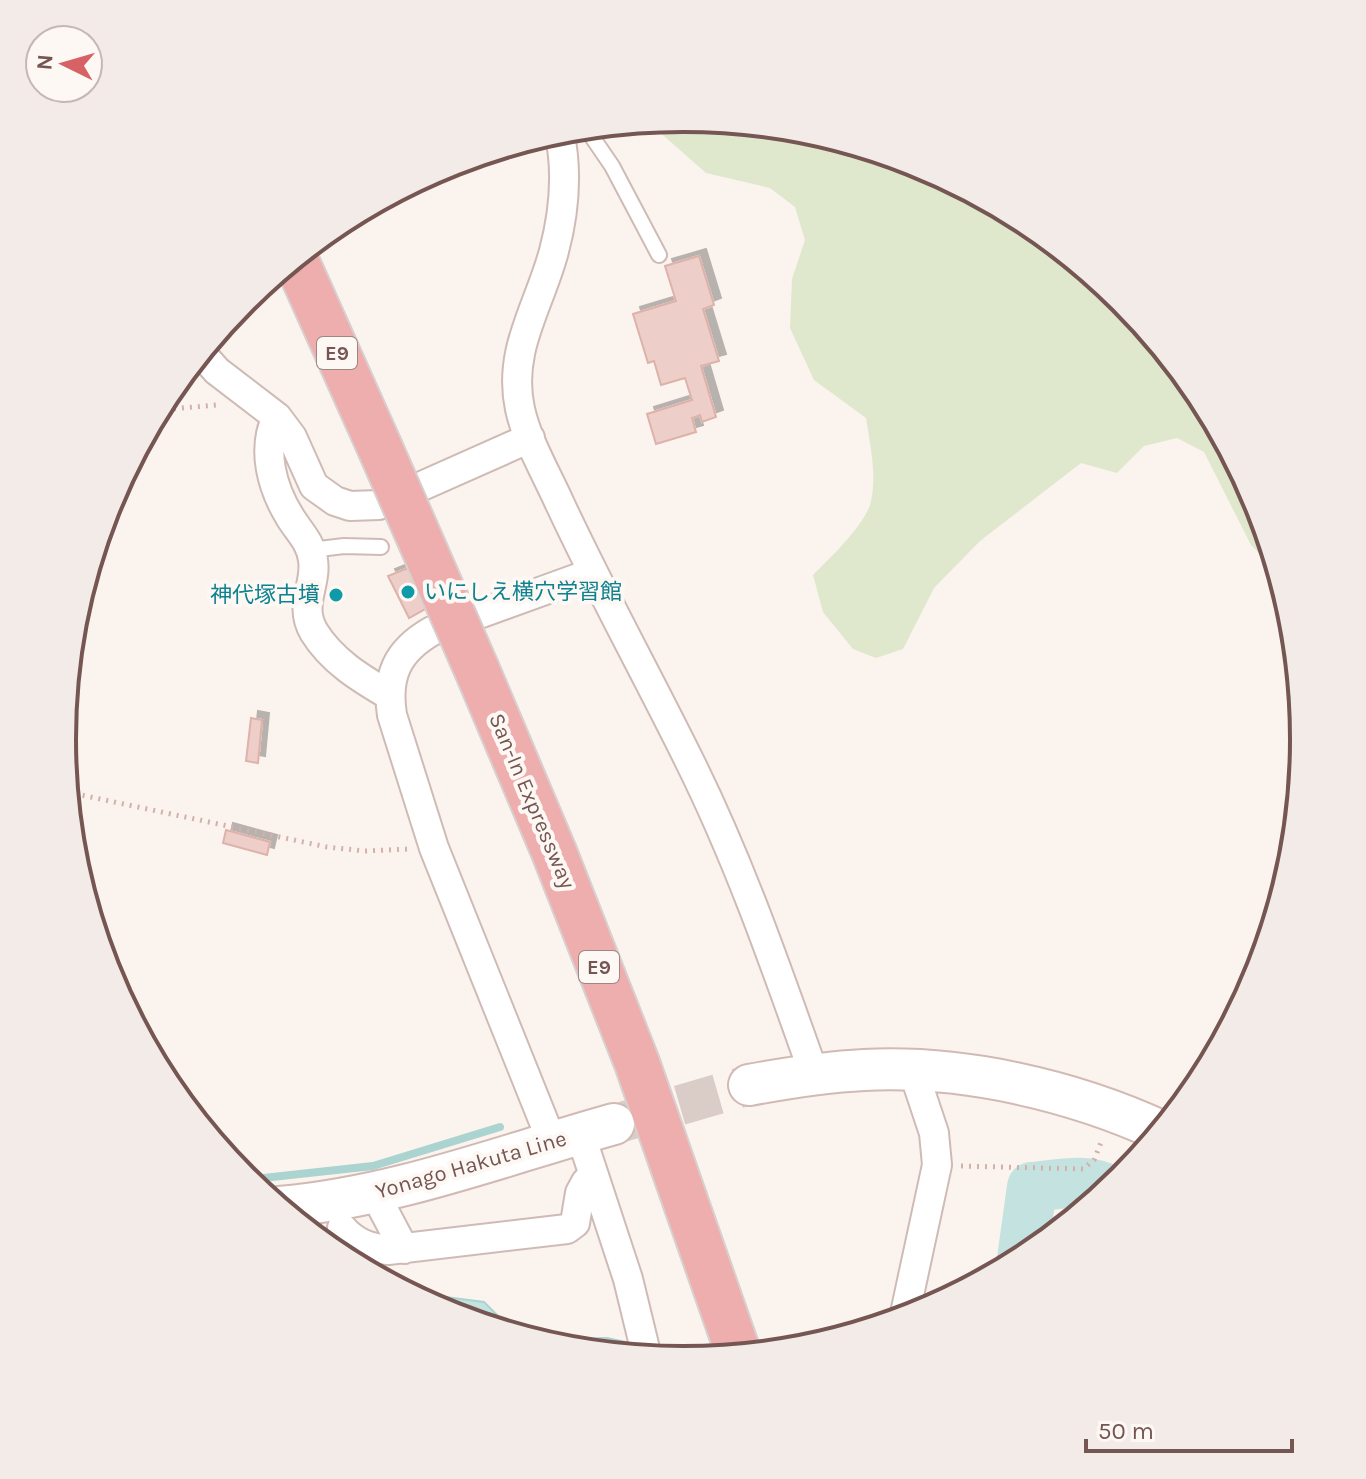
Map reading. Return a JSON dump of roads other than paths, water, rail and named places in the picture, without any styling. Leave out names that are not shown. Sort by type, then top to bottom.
[{"type":"highway","name":"San-In Expressway","points":[[300,269],[554,852],[637,1063],[735,1344]]},
{"type":"main road","points":[[749,1085],[814,1074],[913,1070],[1022,1083],[1114,1109],[1151,1126]]},
{"type":"main road","name":"Yonago Hakuta Line","points":[[294,1205],[375,1194],[446,1176],[582,1133]]},
{"type":"street","points":[[561,145],[565,171],[554,252],[518,353],[520,410],[592,573],[689,759],[758,915],[814,1074]]},
{"type":"street","points":[[208,361],[277,417],[292,437],[314,486],[335,501],[350,506],[379,505],[530,438]]},
{"type":"street","points":[[277,417],[270,431],[271,468],[277,491],[311,550],[314,571],[306,599],[312,629],[336,660],[389,695]]},
{"type":"street","points":[[592,573],[432,631],[416,640],[393,671],[389,695],[392,715],[434,848],[582,1133],[628,1279],[644,1345]]},
{"type":"street","points":[[907,1303],[937,1165],[934,1133],[913,1070]]},
{"type":"street","points":[[342,1228],[349,1237],[364,1246],[388,1250],[572,1227],[583,1187],[594,1178]]},
{"type":"street","points":[[375,1194],[404,1249]]},
{"type":"lane","points":[[594,140],[612,166],[659,255]]},
{"type":"lane","points":[[311,550],[344,546],[381,547]]},
{"type":"water","points":[[1077,1177],[1101,1180],[1093,1187],[1037,1190],[1031,1197],[1027,1239],[1021,1243],[1025,1181]]},
{"type":"water","points":[[445,1297],[484,1302],[500,1318],[488,1314]]},
{"type":"water","points":[[587,1338],[607,1338],[636,1344]]},
{"type":"waterway","points":[[264,1178],[373,1166],[500,1127]]},
{"type":"waterway","points":[[1025,1241],[1032,1187],[1095,1185]]},
{"type":"tunnel","points":[[622,1122],[749,1085]]},
{"type":"place","name":"いにしえ横穴学習館","points":[[408,592]]},
{"type":"place","name":"神代塚古墳","points":[[336,595]]}]
